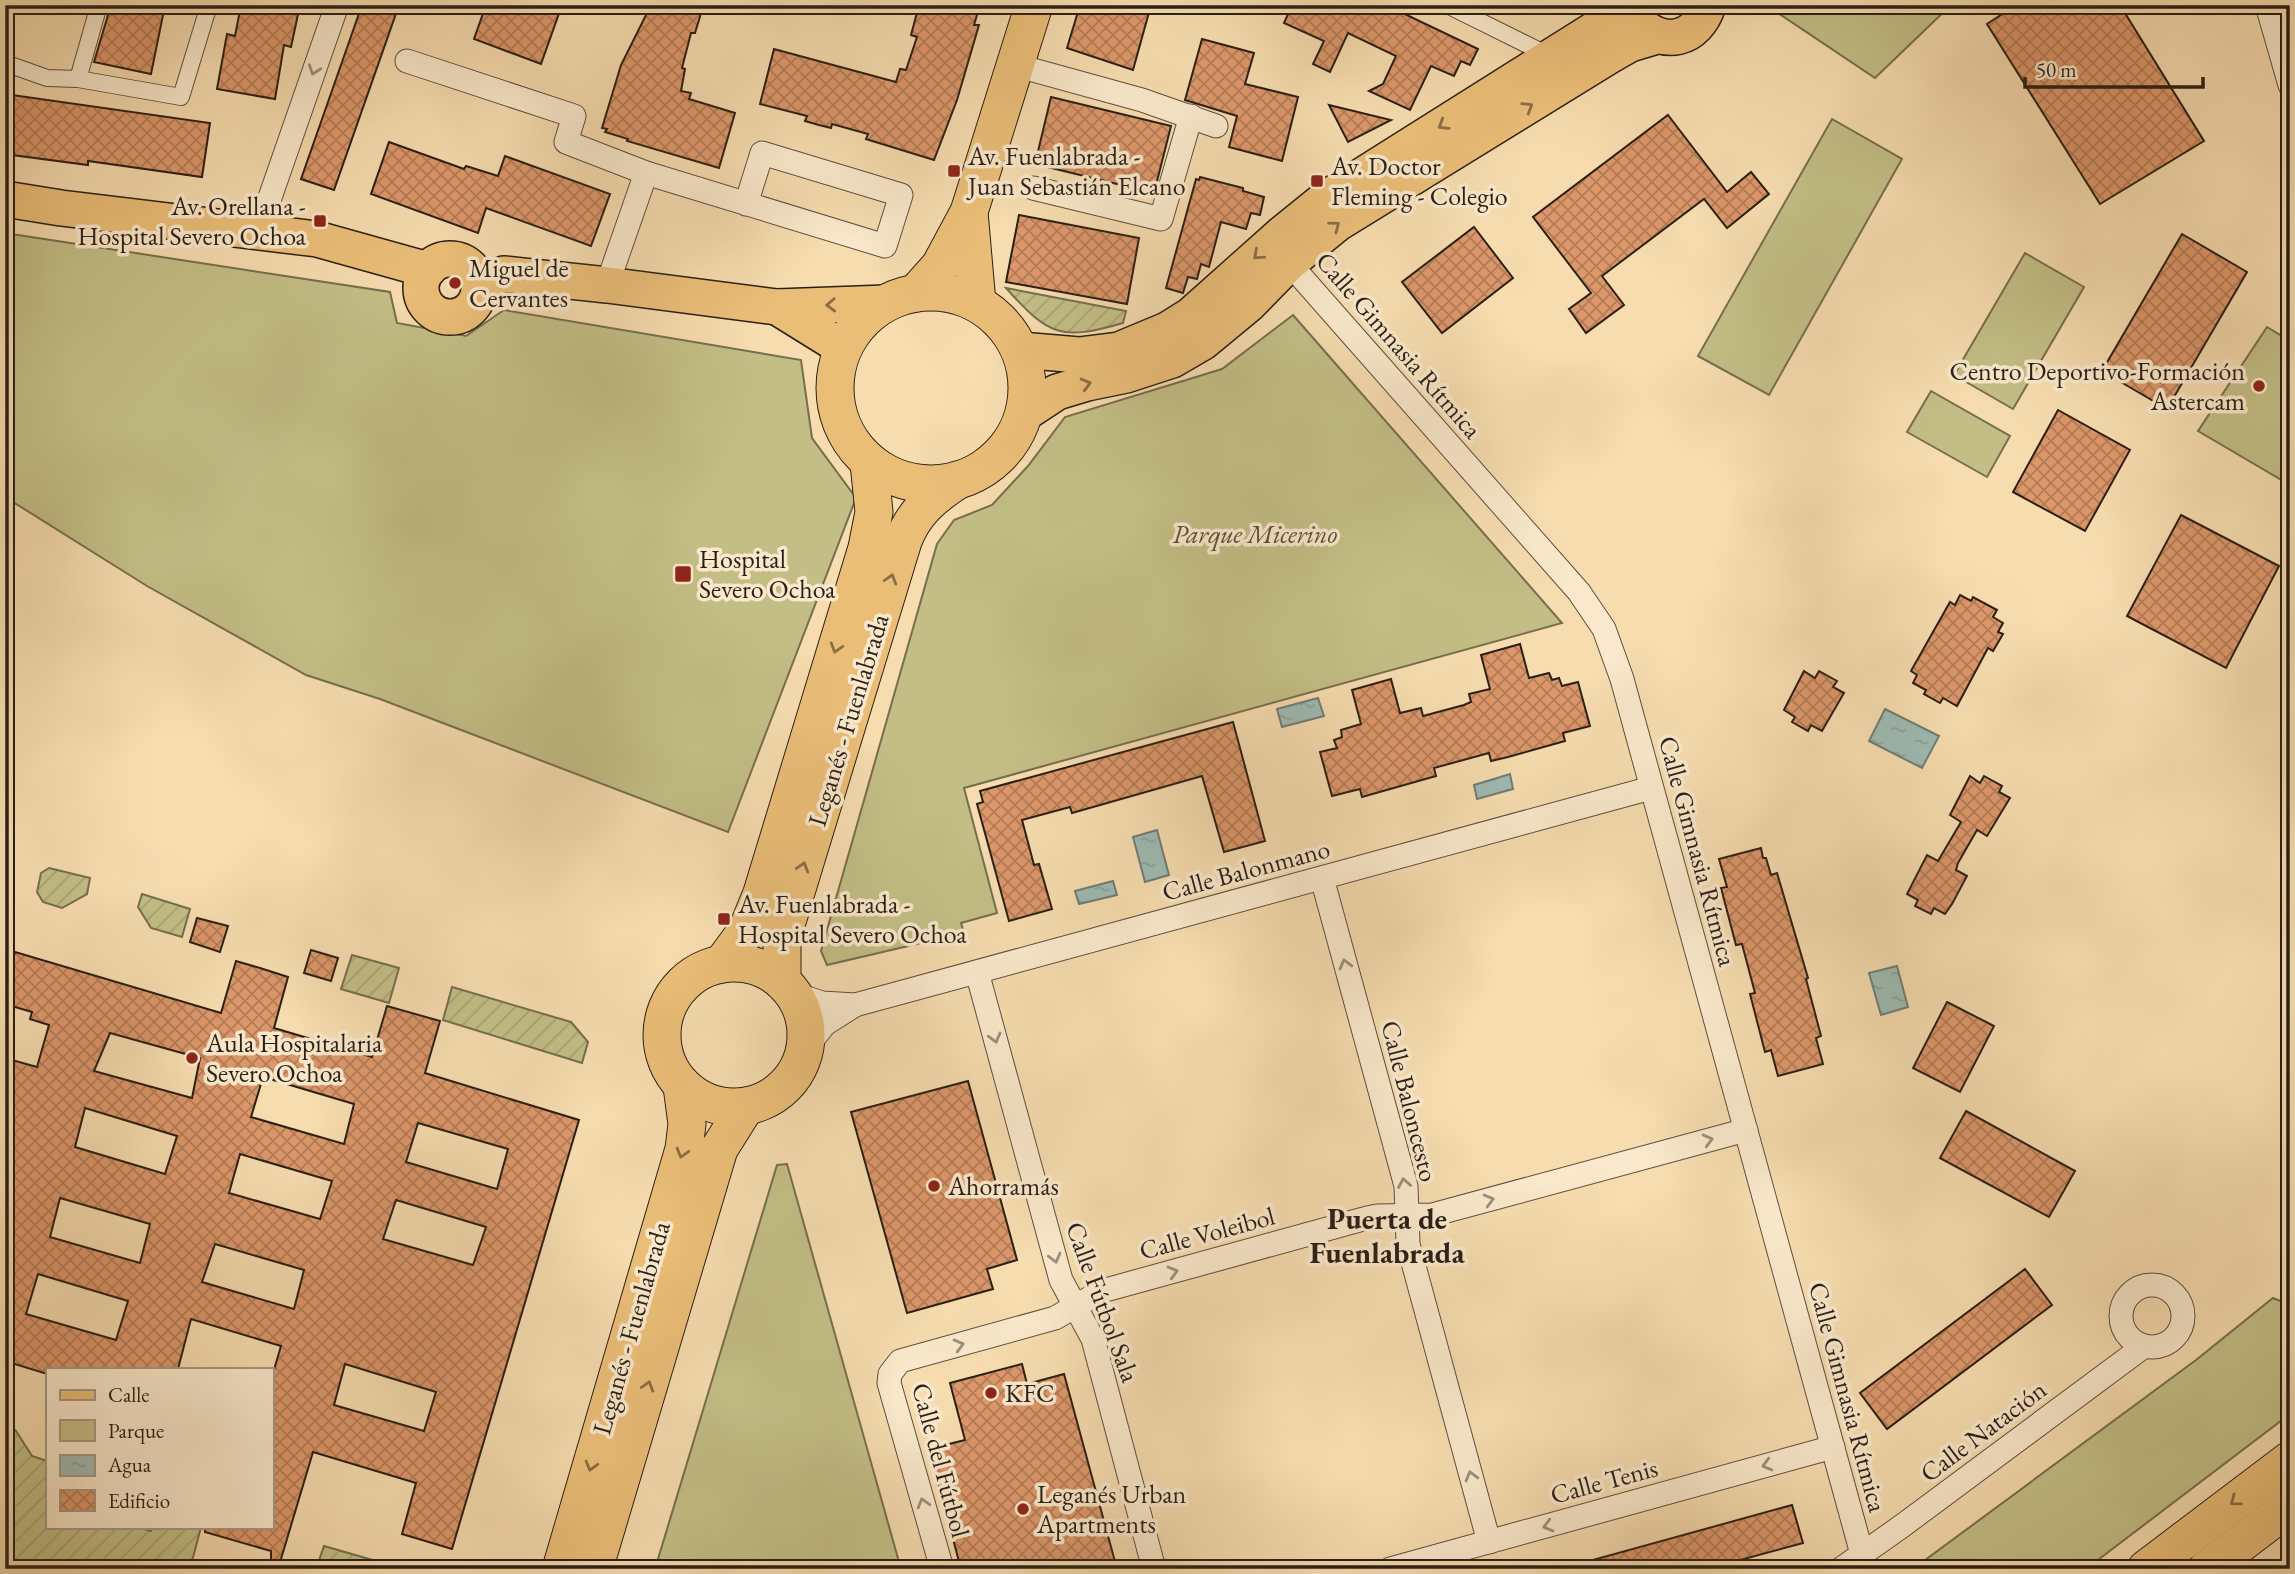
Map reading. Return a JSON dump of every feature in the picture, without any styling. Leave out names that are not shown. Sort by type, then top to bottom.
[{"type":"highway","points":[[901,298],[947,293],[977,303],[1003,323],[1020,350],[1028,381],[1025,413],[1012,442],[989,465],[958,481],[929,484],[897,478],[869,463],[849,439],[837,410],[835,378],[843,348],[861,322],[901,298],[940,266],[970,212],[1034,5]]},
{"type":"highway","points":[[970,212],[977,303]]},
{"type":"highway","name":"Leganés - Fuenlabrada","points":[[722,964],[747,930],[762,892],[867,548],[874,512],[869,463]]},
{"type":"highway","name":"Leganés - Fuenlabrada","points":[[787,987],[782,942],[785,928],[900,549],[913,519],[927,502],[958,481]]},
{"type":"highway","name":"Leganés - Fuenlabrada","points":[[561,1569],[684,1149],[687,1124],[682,1086],[671,1071],[664,1053],[661,1035],[663,1018],[678,988],[691,977],[706,968],[743,963],[764,969],[787,987],[804,1016],[804,1050],[788,1083],[768,1098],[746,1106],[719,1149],[594,1569]]},
{"type":"highway","points":[[682,1086],[701,1099],[723,1106],[746,1106]]},
{"type":"highway","points":[[2146,1569],[2290,1460]]},
{"type":"highway","points":[[2207,1569],[2290,1506]]},
{"type":"main road","points":[[1020,350],[1079,355],[1119,350],[1167,330],[1191,315],[1325,199],[1595,29],[1622,5]]},
{"type":"main road","points":[[1631,5],[1637,21],[1646,30],[1657,36],[1671,38],[1696,28],[1708,5]]},
{"type":"main road","points":[[1025,413],[1058,392],[1172,360],[1222,327],[1249,304],[1289,262],[1338,223],[1609,56],[1630,44],[1657,36]]},
{"type":"main road","points":[[5,199],[317,239],[428,270]]},
{"type":"main road","points":[[444,260],[462,262],[476,275],[479,294],[469,310],[452,317],[433,312],[422,297],[421,288],[428,270],[444,260]]},
{"type":"main road","points":[[479,284],[504,274],[777,307],[901,298]]},
{"type":"main road","points":[[777,307],[843,348]]},
{"type":"street","points":[[78,79],[99,5]]},
{"type":"street","points":[[5,63],[47,78],[78,79],[181,97],[209,5]]},
{"type":"street","points":[[258,232],[337,5]]},
{"type":"street","points":[[1447,5],[1552,57]]},
{"type":"street","points":[[2267,5],[2290,85]]},
{"type":"street","points":[[407,61],[574,116],[566,142],[646,173],[746,204],[886,246],[901,195],[762,153],[746,204]]},
{"type":"street","points":[[1016,65],[1191,116],[1216,126]]},
{"type":"street","points":[[1033,188],[1161,219],[1191,116]]},
{"type":"street","points":[[607,285],[646,173]]},
{"type":"street","name":"Calle Gimnasia Rítmica","points":[[1289,262],[1590,605],[1604,629],[1613,650],[1862,1554]]},
{"type":"street","name":"Calle Balonmano","points":[[804,1050],[825,1024],[855,1006],[1651,788]]},
{"type":"street","name":"Calle Baloncesto","points":[[1322,878],[1406,1186],[1408,1244],[1489,1542]]},
{"type":"street","name":"Calle Fútbol Sala","points":[[977,972],[1061,1280],[1093,1339],[1154,1569]]},
{"type":"street","name":"Calle Balonmano","points":[[787,987],[822,1003],[855,1006]]},
{"type":"street","name":"Calle Voleibol","points":[[895,1366],[900,1361],[1055,1318],[1102,1291],[1367,1218],[1433,1215],[1746,1130]]},
{"type":"street","name":"Calle Natación","points":[[1841,1569],[2123,1362],[2137,1343]]},
{"type":"street","name":"Calle del Fútbol","points":[[895,1366],[889,1383],[942,1569]]},
{"type":"street","name":"Calle Tenis","points":[[1390,1569],[1833,1447]]},
{"type":"green space","points":[[1766,5],[1951,5],[1875,78]]},
{"type":"green space","points":[[1832,119],[1902,159],[1769,395],[1698,356]]},
{"type":"green space","points":[[5,233],[390,292],[397,323],[466,336],[504,310],[801,360],[812,438],[856,498],[728,832],[380,699],[306,675],[147,586],[5,497]]},
{"type":"green space","points":[[2025,253],[2084,287],[2013,409],[1954,375]]},
{"type":"green space","points":[[1006,288],[1126,311],[1123,323],[1102,329],[1085,332],[1057,330],[1034,316]]},
{"type":"green space","name":"Parque Micerino","points":[[1293,315],[1562,623],[964,788],[997,913],[961,923],[964,933],[827,965],[821,951],[937,544],[954,520],[992,505],[1028,466],[1065,417],[1222,369]]},
{"type":"green space","name":"Centro Deportivo-Formación Astercam","points":[[2267,327],[2290,341],[2290,485],[2198,431]]},
{"type":"green space","points":[[1931,391],[2010,436],[1987,477],[1907,432]]},
{"type":"green space","points":[[49,868],[90,878],[87,894],[62,908],[43,902],[37,892],[41,873]]},
{"type":"green space","points":[[142,894],[190,909],[182,937],[151,928],[138,907]]},
{"type":"green space","points":[[352,955],[399,968],[389,1003],[341,989]]},
{"type":"green space","points":[[452,987],[571,1022],[588,1042],[582,1063],[443,1020]]},
{"type":"green space","points":[[787,1164],[901,1569],[655,1569],[777,1165]]},
{"type":"green space","points":[[2273,1298],[2290,1305],[2290,1414],[2086,1569],[1913,1569],[2196,1360]]},
{"type":"green space","points":[[5,1421],[16,1431],[32,1456],[46,1461],[46,1528],[140,1528],[151,1531],[152,1528],[201,1528],[190,1569],[5,1569],[5,1483],[10,1466],[5,1451]]},
{"type":"green space","points":[[324,1546],[404,1569],[316,1569]]},
{"type":"water","points":[[1318,698],[1324,716],[1282,727],[1277,709]]},
{"type":"water","points":[[1885,709],[1939,736],[1922,768],[1869,741]]},
{"type":"water","points":[[1510,774],[1513,789],[1477,799],[1474,785]]},
{"type":"water","points":[[1157,830],[1169,875],[1145,882],[1133,837]]},
{"type":"water","points":[[1113,881],[1117,895],[1079,904],[1075,891]]},
{"type":"water","points":[[1897,966],[1908,1007],[1881,1015],[1869,973]]},
{"type":"building","points":[[111,5],[165,5],[151,74],[94,62]]},
{"type":"building","points":[[241,5],[300,5],[291,47],[284,45],[275,99],[217,89],[227,34],[235,36]]},
{"type":"building","points":[[362,5],[399,5],[334,190],[301,179]]},
{"type":"building","points":[[486,5],[562,5],[541,64],[474,39]]},
{"type":"building","points":[[651,5],[699,5],[698,10],[702,10],[695,33],[691,33],[682,68],[685,69],[681,91],[691,93],[689,99],[735,113],[719,168],[627,141],[628,139],[605,132],[607,129],[602,128],[621,65]]},
{"type":"building","points":[[925,5],[980,5],[974,25],[979,25],[957,100],[934,160],[866,139],[868,134],[832,124],[831,128],[819,125],[805,121],[807,116],[760,104],[774,49],[896,82],[900,69],[906,70],[917,37],[911,35],[918,9],[924,10]]},
{"type":"building","points":[[1080,5],[1151,5],[1133,70],[1067,48]]},
{"type":"building","points":[[1292,5],[1386,5],[1478,49],[1470,65],[1461,61],[1454,76],[1431,66],[1410,110],[1369,91],[1383,84],[1396,56],[1348,33],[1330,72],[1313,64],[1324,41],[1284,23]]},
{"type":"building","points":[[2016,5],[2120,5],[2204,141],[2100,204],[1987,24]]},
{"type":"building","points":[[1202,39],[1254,53],[1245,84],[1298,97],[1282,161],[1229,147],[1237,116],[1185,100]]},
{"type":"building","points":[[5,94],[210,123],[202,177],[88,161],[88,165],[5,154]]},
{"type":"building","points":[[1051,97],[1171,126],[1154,193],[1035,164]]},
{"type":"building","points":[[1329,105],[1391,120],[1348,142]]},
{"type":"building","points":[[1668,115],[1727,192],[1751,172],[1769,194],[1727,228],[1704,199],[1602,276],[1624,305],[1586,333],[1569,309],[1591,293],[1533,217]]},
{"type":"building","points":[[389,142],[464,169],[466,166],[498,176],[505,156],[610,194],[591,246],[486,208],[478,233],[371,194]]},
{"type":"building","points":[[1200,177],[1243,188],[1243,191],[1264,197],[1260,215],[1251,213],[1246,229],[1221,222],[1209,267],[1201,264],[1197,279],[1188,277],[1183,293],[1166,288],[1196,179],[1199,180]]},
{"type":"building","points":[[1019,215],[1139,238],[1127,304],[1006,282]]},
{"type":"building","points":[[1474,227],[1513,278],[1442,333],[1402,282]]},
{"type":"building","points":[[2182,234],[2247,272],[2167,409],[2102,371]]},
{"type":"building","points":[[2058,410],[2130,450],[2085,531],[2013,492]]},
{"type":"building","points":[[2181,515],[2279,566],[2226,668],[2127,616]]},
{"type":"building","points":[[1960,595],[1971,601],[1973,597],[1997,610],[1993,617],[2003,623],[1998,632],[2003,634],[1993,651],[1988,648],[1957,706],[1943,698],[1940,703],[1924,694],[1926,690],[1913,683],[1917,675],[1911,671],[1950,602],[1955,605]]},
{"type":"building","points":[[1520,644],[1529,678],[1549,673],[1552,680],[1559,678],[1562,686],[1578,682],[1590,726],[1563,733],[1565,741],[1491,761],[1489,753],[1434,768],[1436,776],[1362,797],[1360,789],[1332,796],[1320,752],[1337,748],[1334,740],[1342,737],[1341,730],[1361,724],[1352,690],[1391,679],[1400,713],[1421,708],[1423,716],[1464,705],[1471,702],[1469,694],[1490,689],[1481,655]]},
{"type":"building","points":[[1804,671],[1815,678],[1819,671],[1837,681],[1833,687],[1844,693],[1822,731],[1811,725],[1808,731],[1792,722],[1795,717],[1784,710]]},
{"type":"building","points":[[1233,722],[1265,841],[1224,852],[1202,776],[1072,813],[1070,807],[1022,820],[1034,865],[1039,864],[1052,909],[1009,921],[977,804],[983,802],[980,791]]},
{"type":"building","points":[[1970,776],[1980,783],[1984,776],[2002,786],[1999,792],[2010,798],[1987,836],[1977,830],[1958,863],[1956,870],[1967,876],[1952,904],[1945,914],[1934,908],[1931,914],[1915,906],[1918,900],[1907,894],[1927,855],[1938,861],[1961,822],[1950,815]]},
{"type":"building","points":[[1761,848],[1771,875],[1777,873],[1808,978],[1806,979],[1821,1036],[1816,1038],[1823,1064],[1778,1076],[1771,1050],[1765,1052],[1750,994],[1755,993],[1742,944],[1736,945],[1721,888],[1727,887],[1719,859]]},
{"type":"building","points":[[197,918],[228,926],[220,952],[190,942]]},
{"type":"building","points":[[311,950],[338,958],[331,981],[304,973]]},
{"type":"building","points":[[15,952],[221,1013],[236,961],[288,977],[274,1028],[372,1057],[387,1006],[440,1021],[425,1073],[579,1120],[452,1549],[402,1534],[416,1483],[313,1452],[278,1569],[271,1569],[271,1551],[205,1532],[205,1528],[273,1528],[273,1373],[281,1346],[191,1319],[178,1368],[46,1368],[46,1374],[5,1361],[5,1058],[37,1067],[49,1025],[30,1019],[32,1012],[5,1004],[5,987]],"holes":[[[110,1033],[200,1058],[192,1098],[94,1071]],[[263,1077],[354,1104],[344,1144],[251,1117]],[[85,1108],[177,1136],[165,1174],[75,1147]],[[418,1123],[508,1149],[497,1189],[406,1162]],[[240,1154],[332,1181],[320,1219],[229,1193]],[[60,1198],[150,1224],[140,1263],[50,1237]],[[396,1200],[486,1227],[473,1265],[383,1239]],[[215,1244],[304,1270],[294,1309],[202,1282]],[[38,1274],[128,1301],[116,1340],[26,1314]],[[345,1364],[436,1392],[424,1431],[334,1405]]]},
{"type":"building","points":[[1947,1002],[1994,1026],[1960,1092],[1913,1068]]},
{"type":"building","name":"Ahorramás","points":[[968,1081],[1017,1260],[987,1269],[993,1289],[907,1313],[851,1112]]},
{"type":"building","points":[[1966,1111],[2075,1171],[2049,1217],[1940,1158]]},
{"type":"building","points":[[2025,1269],[2052,1305],[1887,1429],[1860,1393]]},
{"type":"building","name":"Leganés Urban Apartments","points":[[1022,1364],[1027,1384],[1064,1374],[1117,1569],[961,1569],[929,1449],[965,1440],[950,1383]]},
{"type":"building","points":[[1792,1505],[1803,1543],[1707,1569],[1583,1569],[1582,1563]]},
{"type":"place","name":"Av. Fuenlabrada - Juan Sebastián Elcano","points":[[954,171]]},
{"type":"place","name":"Av. Doctor Fleming - Colegio","points":[[1317,181]]},
{"type":"place","name":"Av. Orellana - Hospital Severo Ochoa","points":[[320,221]]},
{"type":"place","name":"Miguel de Cervantes","points":[[455,283]]},
{"type":"place","name":"Centro Deportivo-Formación Astercam","points":[[2259,386]]},
{"type":"place","name":"Hospital Severo Ochoa","points":[[683,574]]},
{"type":"place","name":"Av. Fuenlabrada - Hospital Severo Ochoa","points":[[724,919]]},
{"type":"place","name":"Aula Hospitalaria Severo Ochoa","points":[[192,1058]]},
{"type":"place","name":"Ahorramás","points":[[934,1186]]},
{"type":"place","name":"KFC","points":[[991,1393]]},
{"type":"place","name":"Leganés Urban Apartments","points":[[1023,1509]]},
{"type":"district","name":"Puerta de Fuenlabrada","points":[[1387,1235]]}]
